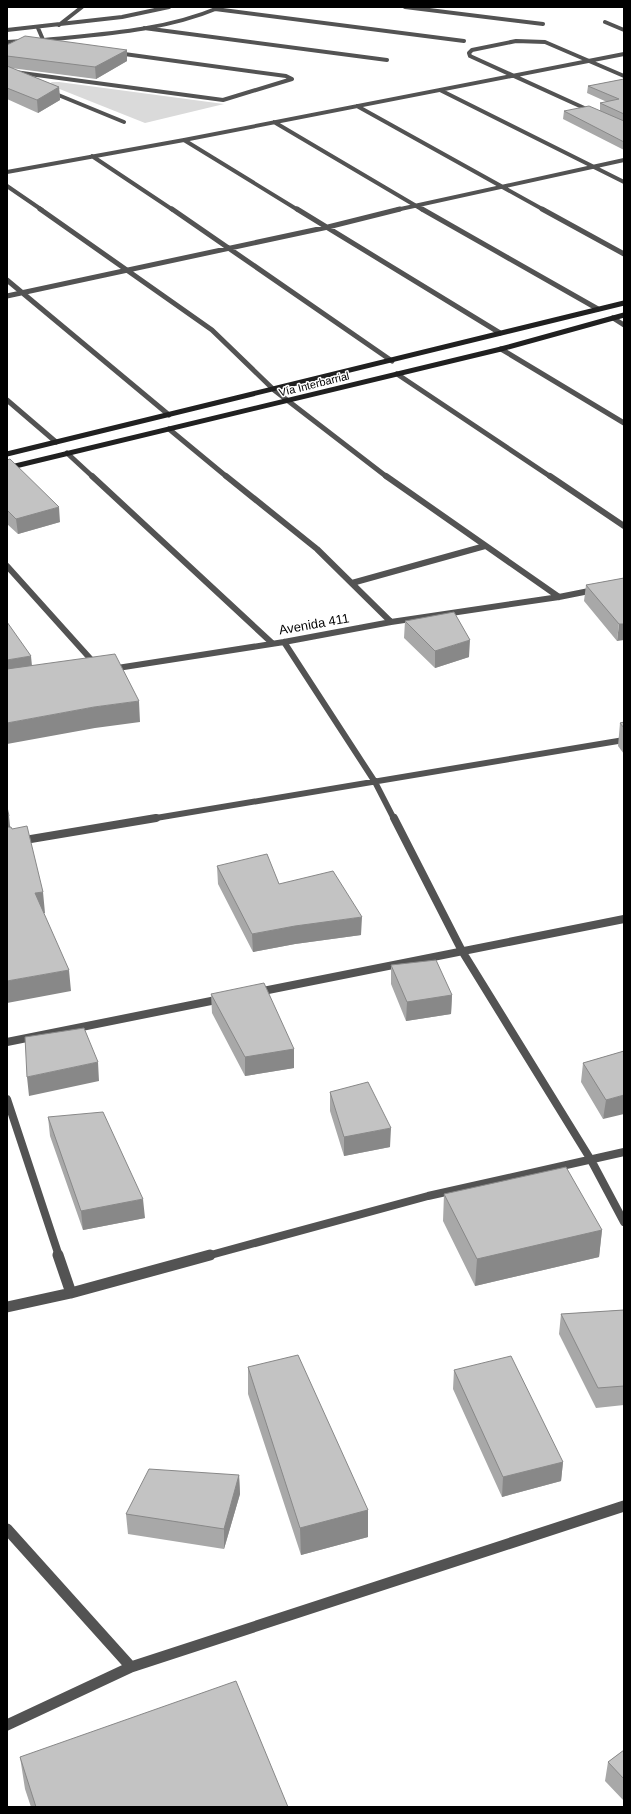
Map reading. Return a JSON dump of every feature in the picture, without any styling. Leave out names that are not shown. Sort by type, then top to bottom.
[{"type":"main road","name":"Vía Interbarrial","points":[[7,454],[169,416],[624,303]]},
{"type":"main road","name":"Vía Interbarrial","points":[[7,468],[501,349],[624,315]]},
{"type":"street","points":[[59,26],[70,15],[82,7]]},
{"type":"street","points":[[7,30],[59,26],[132,16],[169,7]]},
{"type":"street","points":[[35,40],[144,28],[188,19],[220,7]]},
{"type":"street","points":[[405,7],[543,24]]},
{"type":"street","points":[[215,9],[464,41]]},
{"type":"street","points":[[605,22],[624,30]]},
{"type":"street","points":[[38,28],[44,42],[58,45]]},
{"type":"street","points":[[144,28],[387,60]]},
{"type":"street","points":[[7,42],[28,41]]},
{"type":"street","points":[[597,114],[515,75],[470,56],[469,53],[472,50],[516,41],[545,42],[624,76]]},
{"type":"street","points":[[7,70],[223,100],[292,79],[286,76],[113,52]]},
{"type":"street","points":[[7,172],[184,140],[624,54]]},
{"type":"street","points":[[7,74],[14,77]]},
{"type":"street","points":[[44,89],[124,122]]},
{"type":"street","points":[[440,90],[624,182]]},
{"type":"street","points":[[357,106],[624,254]]},
{"type":"street","points":[[274,122],[598,310]]},
{"type":"street","points":[[184,140],[500,333]]},
{"type":"street","points":[[92,156],[230,248],[392,361]]},
{"type":"street","points":[[7,296],[328,227],[415,205],[624,160]]},
{"type":"street","points":[[7,186],[129,270],[212,330],[274,390],[391,480],[559,597]]},
{"type":"street","points":[[7,280],[169,416]]},
{"type":"street","points":[[613,318],[624,325]]},
{"type":"street","points":[[501,349],[624,423]]},
{"type":"street","points":[[397,374],[624,526]]},
{"type":"street","points":[[7,400],[56,442]]},
{"type":"street","points":[[168,429],[317,549],[391,622]]},
{"type":"street","points":[[67,453],[272,644]]},
{"type":"street","points":[[352,583],[485,546]]},
{"type":"street","points":[[7,566],[101,670]]},
{"type":"street","name":"Avenida 411","points":[[93,672],[284,642],[391,622],[559,597],[602,588]]},
{"type":"street","points":[[284,642],[375,782],[462,952],[591,1160],[624,1222]]},
{"type":"street","points":[[7,843],[624,740]]},
{"type":"street","points":[[250,993],[624,919]]},
{"type":"street","points":[[7,1042],[227,998]]},
{"type":"street","points":[[7,1099],[71,1293]]},
{"type":"street","points":[[7,1307],[71,1293],[428,1196],[624,1152]]},
{"type":"street","points":[[7,1725],[131,1667],[624,1506]]},
{"type":"street","points":[[7,1529],[131,1667]]},
{"type":"shaded area","points":[[52,82],[224,104],[145,123],[52,86],[49,84]]},
{"type":"building","points":[[25,36],[127,50],[95,67],[7,56],[7,45]]},
{"type":"building","points":[[7,66],[59,87],[37,100],[7,88]]},
{"type":"building","points":[[624,79],[624,114],[600,103],[619,99],[588,86]]},
{"type":"building","points":[[589,106],[624,121],[624,142],[564,111]]},
{"type":"building","points":[[10,459],[59,507],[16,519],[7,510],[7,460]]},
{"type":"building","points":[[624,578],[624,624],[619,624],[586,585]]},
{"type":"building","points":[[454,612],[470,640],[435,651],[405,621]]},
{"type":"building","points":[[7,622],[31,656],[7,660]]},
{"type":"building","points":[[115,654],[139,701],[94,707],[7,723],[7,669]]},
{"type":"building","points":[[624,722],[624,728],[620,723]]},
{"type":"building","points":[[27,826],[43,892],[35,893],[69,970],[7,981],[7,827],[11,827],[12,829]]},
{"type":"building","points":[[267,854],[279,884],[333,871],[362,917],[295,926],[252,934],[217,866]]},
{"type":"building","points":[[436,960],[452,995],[407,1002],[391,965]]},
{"type":"building","points":[[264,983],[294,1049],[245,1057],[211,994]]},
{"type":"building","points":[[84,1028],[98,1062],[27,1077],[25,1037]]},
{"type":"building","points":[[624,1051],[624,1095],[606,1100],[583,1063]]},
{"type":"building","points":[[368,1082],[391,1128],[344,1137],[330,1092]]},
{"type":"building","points":[[103,1112],[143,1199],[81,1211],[48,1117]]},
{"type":"building","points":[[566,1167],[602,1230],[477,1259],[444,1194]]},
{"type":"building","points":[[624,1310],[624,1386],[598,1388],[561,1314]]},
{"type":"building","points":[[298,1355],[368,1510],[300,1528],[248,1367]]},
{"type":"building","points":[[511,1356],[563,1462],[503,1477],[454,1370]]},
{"type":"building","points":[[149,1469],[239,1475],[224,1529],[126,1514]]},
{"type":"building","points":[[236,1681],[288,1807],[36,1807],[20,1757]]},
{"type":"building","points":[[624,1750],[624,1779],[608,1762]]}]
